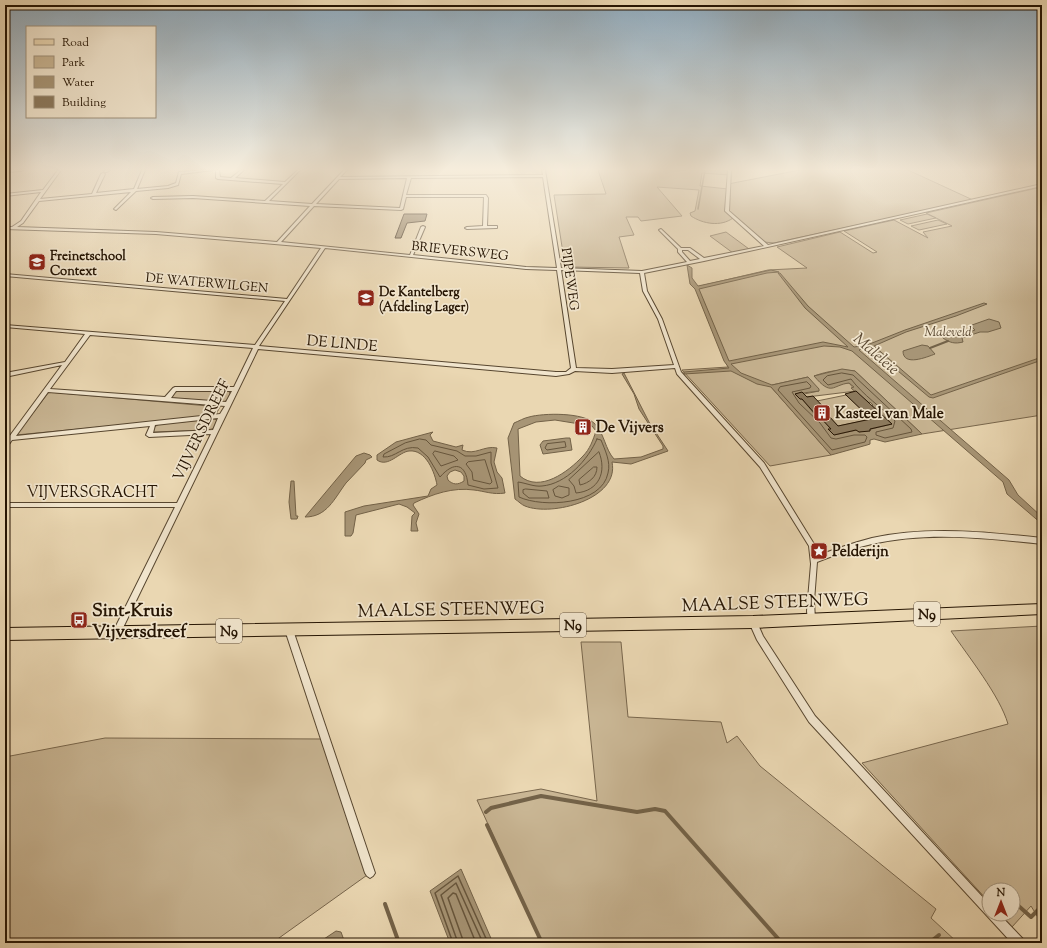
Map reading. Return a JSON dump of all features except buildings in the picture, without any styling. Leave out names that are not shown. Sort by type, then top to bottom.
[{"type":"main road","name":"MAALSE STEENWEG","points":[[5,634],[753,622],[1042,609]]},
{"type":"street","points":[[13,228],[22,222],[28,214]]},
{"type":"street","points":[[278,243],[305,214]]},
{"type":"street","points":[[485,214],[485,227]]},
{"type":"street","name":"PIJPEWEG","points":[[550,214],[574,369]]},
{"type":"street","points":[[731,214],[767,246],[910,214]]},
{"type":"street","points":[[412,256],[423,227]]},
{"type":"street","points":[[467,228],[496,227]]},
{"type":"street","name":"BRIEVERSWEG","points":[[5,228],[136,232],[324,247],[475,263],[558,269],[642,272],[767,246]]},
{"type":"street","points":[[661,230],[680,249],[680,252],[690,263]]},
{"type":"street","name":"VIJVERSDREEF","points":[[117,633],[256,347],[324,247]]},
{"type":"street","points":[[680,249],[689,249],[704,260]]},
{"type":"street","points":[[642,272],[645,291],[660,319],[675,366],[686,381],[751,451],[766,470],[809,539],[815,560],[810,608],[811,620]]},
{"type":"street","name":"DE WATERWILGEN","points":[[5,275],[288,300]]},
{"type":"street","name":"DE LINDE","points":[[5,326],[556,374],[567,374],[574,369],[612,371],[675,366]]},
{"type":"street","points":[[5,446],[8,439],[47,390],[88,334]]},
{"type":"street","points":[[5,375],[66,363]]},
{"type":"street","points":[[167,399],[175,389],[235,389]]},
{"type":"street","points":[[47,390],[228,404]]},
{"type":"street","points":[[8,439],[222,416]]},
{"type":"street","points":[[153,424],[148,435],[214,432]]},
{"type":"street","name":"VIJVERSGRACHT","points":[[5,504],[179,505]]},
{"type":"street","points":[[815,560],[842,549],[886,537],[906,534],[972,534],[1042,541]]},
{"type":"street","points":[[753,622],[760,638],[812,719],[981,901]]},
{"type":"street","points":[[289,630],[370,873]]},
{"type":"street","points":[[999,922],[1019,943]]},
{"type":"green space","points":[[557,214],[680,214],[682,216],[641,221],[638,217],[626,217],[634,235],[619,237],[629,268],[565,266]]},
{"type":"green space","points":[[690,214],[907,214],[774,243],[764,242],[733,218],[723,223],[706,223],[691,216]]},
{"type":"green space","points":[[926,214],[936,218],[908,224],[900,220]]},
{"type":"green space","name":"Maleveld","points":[[928,214],[1042,214],[1042,415],[922,434],[855,371],[839,370],[814,376],[849,383],[856,391],[807,397],[804,394],[819,391],[808,377],[772,385],[771,387],[831,455],[770,466],[682,370],[728,367],[696,287],[768,270],[807,268],[777,247],[840,232],[873,253],[877,252],[844,231],[894,220],[928,238],[923,232],[952,226]]},
{"type":"green space","points":[[938,220],[947,224],[919,230],[911,226]]},
{"type":"green space","points":[[726,232],[749,249],[733,253],[710,236]]},
{"type":"green space","points":[[178,391],[228,391],[230,393],[228,400],[223,402],[172,398],[174,393]]},
{"type":"green space","points":[[49,392],[220,407],[215,416],[16,435]]},
{"type":"green space","points":[[846,395],[872,419],[838,426],[827,414],[830,413],[817,401]]},
{"type":"green space","points":[[214,419],[217,420],[215,428],[208,430],[153,432],[153,428],[159,424]]},
{"type":"green space","points":[[1042,626],[1042,924],[1031,906],[1021,917],[1021,882],[981,882],[981,893],[862,763],[1008,724],[1004,713],[991,689],[951,631]]},
{"type":"green space","points":[[581,642],[621,642],[628,717],[721,722],[727,743],[737,736],[760,766],[936,909],[931,918],[958,943],[542,943],[477,800],[541,789],[597,801]]},
{"type":"green space","points":[[105,738],[326,739],[370,873],[272,943],[5,943],[5,757]]},
{"type":"green space","points":[[1007,922],[1017,922],[1012,927]]},
{"type":"water","points":[[687,265],[692,268],[692,278],[698,286],[771,270],[779,272],[767,273],[699,289],[729,361],[823,342],[848,347],[805,308],[778,273],[780,273],[808,306],[854,347],[860,346],[863,348],[859,350],[1009,480],[1018,495],[1042,517],[1042,524],[1007,494],[1003,482],[852,351],[840,347],[824,346],[731,364],[741,373],[772,385],[808,377],[819,389],[819,391],[795,394],[802,399],[816,416],[819,416],[831,429],[829,430],[834,435],[857,430],[859,432],[892,424],[871,406],[873,405],[870,402],[868,403],[851,388],[854,387],[849,383],[829,388],[814,376],[842,369],[855,371],[922,434],[885,442],[874,439],[870,440],[870,444],[831,455],[771,387],[757,384],[731,371],[684,374],[684,372],[729,368],[724,361],[695,289],[690,284]]},
{"type":"water","points":[[984,303],[987,304],[956,316],[906,332],[874,346],[931,395],[1042,357],[1042,360],[933,398],[929,397],[867,345],[905,330]]},
{"type":"water","points":[[989,319],[999,322],[1001,328],[988,332],[980,332],[962,338],[963,342],[960,343],[953,343],[943,338],[943,334],[948,333],[958,336],[975,330],[972,325]]},
{"type":"water","points":[[922,345],[928,346],[935,354],[916,360],[907,359],[904,356],[903,351]]},
{"type":"water","points":[[624,373],[649,422],[668,451],[631,464],[612,462],[612,475],[606,486],[595,495],[582,502],[567,507],[537,509],[524,505],[515,499],[508,438],[514,423],[525,418],[563,414],[590,420],[598,428],[614,459],[641,457],[663,449],[663,446],[639,409],[634,394],[622,374]],"holes":[[[555,420],[592,426],[596,431],[588,450],[577,462],[562,474],[545,481],[536,482],[528,481],[520,476],[518,429],[536,422]]]},
{"type":"water","points":[[433,432],[430,435],[433,441],[456,447],[463,445],[462,450],[467,452],[492,447],[497,448],[494,462],[497,472],[502,478],[505,493],[496,494],[466,489],[451,490],[414,503],[413,505],[419,514],[416,523],[418,531],[411,531],[412,516],[415,513],[407,507],[399,504],[356,515],[353,533],[351,536],[345,536],[345,512],[364,506],[428,496],[431,489],[437,485],[429,463],[415,451],[405,452],[385,462],[377,460],[377,455],[396,442]],"holes":[[[455,470],[461,472],[464,476],[464,481],[456,484],[448,480],[447,476],[450,472]]]},
{"type":"water","points":[[570,438],[572,450],[543,454],[540,445],[543,441]]},
{"type":"water","points":[[364,453],[372,457],[366,460],[365,463],[346,483],[334,501],[319,514],[305,517],[356,456]]},
{"type":"water","points":[[291,481],[294,481],[296,516],[298,516],[297,519],[291,519],[289,502]]},
{"type":"water","points":[[461,869],[493,943],[450,943],[430,891]]},
{"type":"water","points":[[336,931],[341,932],[345,943],[318,943]]},
{"type":"waterway","points":[[930,348],[948,341]]},
{"type":"waterway","points":[[486,812],[491,808],[541,796],[637,812],[655,809],[665,811],[782,943]]},
{"type":"waterway","points":[[487,825],[542,943]]},
{"type":"waterway","points":[[385,904],[399,943]]},
{"type":"waterway","name":"Maleleie","points":[[1021,908],[1031,917],[1042,906]]},
{"type":"waterway","name":"Maleleie","points":[[929,943],[939,935]]},
{"type":"place","name":"Freinetschool Context","points":[[37,262]]},
{"type":"place","name":"De Kantelberg (Afdeling Lager)","points":[[366,298]]},
{"type":"place","name":"Kasteel van Male","points":[[822,413]]},
{"type":"place","name":"De Vijvers","points":[[583,427]]},
{"type":"place","name":"Pelderijn","points":[[819,551]]},
{"type":"place","name":"Sint-Kruis Vijversdreef","points":[[79,620]]}]
